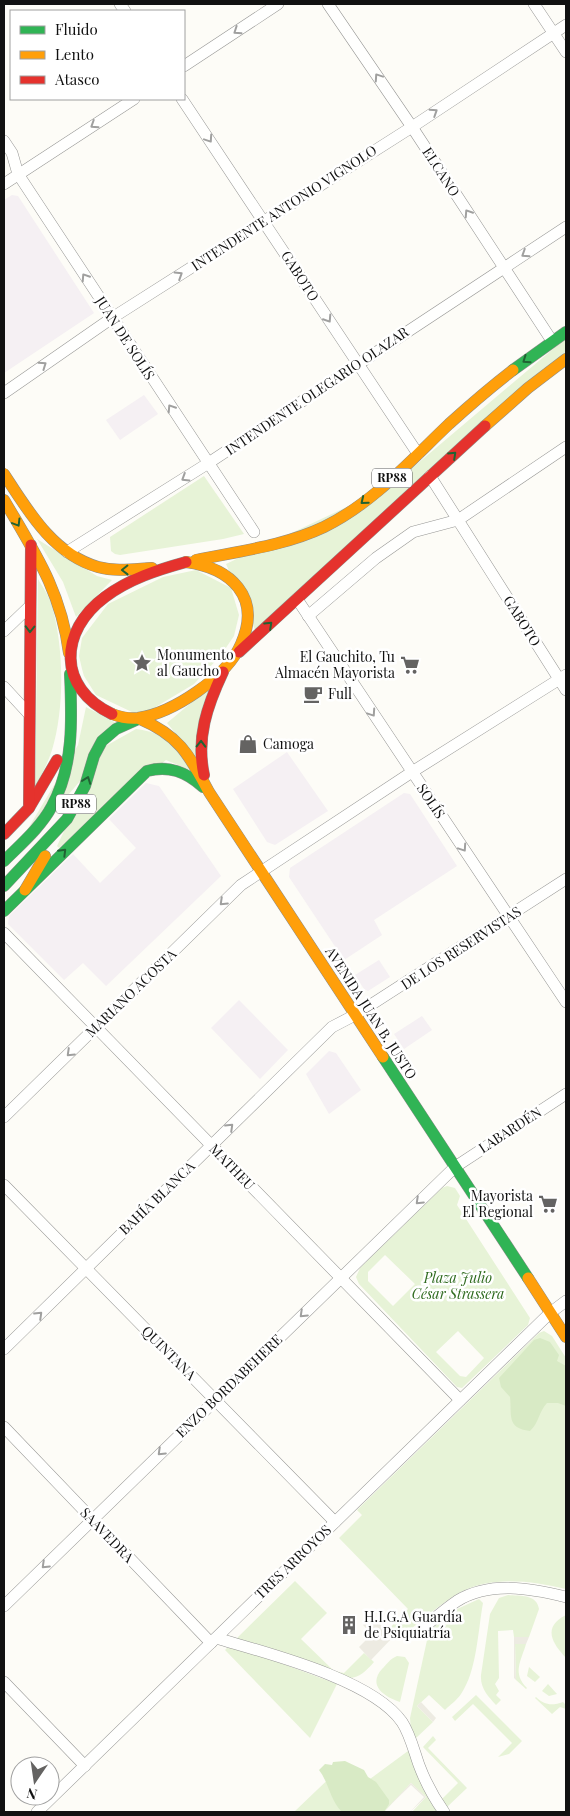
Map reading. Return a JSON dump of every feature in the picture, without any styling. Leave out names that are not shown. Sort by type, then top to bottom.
[{"type":"main road","name":"RP88","points":[[4,861],[52,806],[64,770],[71,730],[69,653],[80,622],[94,606],[121,587],[173,565],[279,544],[325,526],[357,507],[484,393],[515,368],[566,332]]},
{"type":"main road","name":"RP88","points":[[4,886],[67,819],[84,786],[94,756],[102,741],[116,729],[138,719],[164,712],[196,690],[229,662],[504,409],[566,361]]},
{"type":"main road","points":[[4,474],[41,530],[66,552],[90,564],[114,570],[126,571],[173,565]]},
{"type":"main road","points":[[4,500],[44,566],[59,598],[66,626],[69,653]]},
{"type":"main road","points":[[29,808],[28,713],[31,545]]},
{"type":"main road","name":"RP88","points":[[186,562],[202,564],[217,569],[232,580],[242,593],[247,611],[247,623],[241,645],[229,662]]},
{"type":"main road","points":[[208,792],[202,769],[201,731],[209,702],[229,662]]},
{"type":"main road","name":"RP88","points":[[70,668],[79,688],[94,703],[112,714],[126,719],[138,719]]},
{"type":"main road","name":"AVENIDA JUAN B. JUSTO","points":[[138,719],[160,727],[178,741],[188,755],[208,792],[566,1337]]},
{"type":"main road","points":[[4,834],[29,808],[45,783],[71,730]]},
{"type":"main road","points":[[4,911],[147,772],[163,767],[172,768],[193,779],[208,792]]},
{"type":"main road","points":[[25,890],[67,819]]},
{"type":"street","points":[[185,65],[278,4]]},
{"type":"street","name":"ELCANO","points":[[328,4],[412,127],[552,342]]},
{"type":"street","points":[[534,4],[566,52]]},
{"type":"street","name":"INTENDENTE ANTONIO VIGNOLO","points":[[4,393],[112,318],[412,127],[566,24]]},
{"type":"street","points":[[4,184],[132,100]]},
{"type":"street","name":"GABOTO","points":[[183,100],[265,221],[418,454]]},
{"type":"street","name":"JUAN DE SOLÍS","points":[[4,141],[12,152],[18,174],[207,464],[254,532]]},
{"type":"street","name":"INTENDENTE OLEGARIO OLAZAR","points":[[66,552],[207,464],[357,363],[566,227]]},
{"type":"street","points":[[308,616],[376,558],[413,532],[458,520],[566,447]]},
{"type":"street","name":"GABOTO","points":[[430,476],[563,677],[566,690]]},
{"type":"street","name":"SOLÍS","points":[[297,599],[566,1002]]},
{"type":"street","points":[[4,631],[30,606]]},
{"type":"street","name":"MARIANO ACOSTA","points":[[4,1117],[242,885],[412,772],[563,677]]},
{"type":"street","points":[[4,687],[28,713]]},
{"type":"street","name":"DE LOS RESERVISTAS","points":[[332,1027],[355,1016],[566,879]]},
{"type":"street","name":"MATHEU","points":[[4,933],[460,1400]]},
{"type":"street","name":"BAHÍA BLANCA","points":[[4,1349],[332,1027]]},
{"type":"street","name":"LABARDÉN","points":[[454,1167],[566,1094]]},
{"type":"street","name":"ENZO BORDABEHERE","points":[[4,1606],[454,1167]]},
{"type":"street","name":"QUINTANA","points":[[4,1185],[335,1522]]},
{"type":"street","name":"TRES ARROYOS","points":[[38,1812],[460,1400],[550,1313],[566,1301]]},
{"type":"street","name":"SAAVEDRA","points":[[4,1427],[92,1519],[214,1640]]},
{"type":"street","points":[[424,1628],[451,1605],[465,1596],[476,1592],[525,1588],[566,1597]]},
{"type":"street","points":[[214,1640],[276,1656],[347,1682],[382,1702],[403,1723],[420,1768],[444,1812]]},
{"type":"street","points":[[4,1682],[85,1766]]},
{"type":"shaded area","points":[[12,195],[18,196],[94,313],[4,373],[4,200]]},
{"type":"shaded area","points":[[144,395],[158,414],[120,440],[106,420]]},
{"type":"shaded area","points":[[287,752],[328,811],[275,845],[267,842],[233,789]]},
{"type":"shaded area","points":[[146,783],[159,786],[221,876],[106,986],[83,963],[64,980],[8,924],[9,916],[73,854],[100,883],[136,848],[109,819]]},
{"type":"shaded area","points":[[404,793],[410,794],[457,866],[374,920],[382,935],[344,960],[289,877],[290,868]]},
{"type":"shaded area","points":[[379,960],[390,977],[368,991],[364,989],[355,975]]},
{"type":"shaded area","points":[[239,1000],[288,1050],[260,1079],[211,1028]]},
{"type":"shaded area","points":[[422,1016],[432,1030],[404,1049],[394,1034]]},
{"type":"shaded area","points":[[329,1051],[336,1053],[361,1090],[329,1114],[306,1074]]},
{"type":"shaded area","points":[[372,1616],[393,1637],[371,1660],[359,1647],[372,1634],[363,1625]]},
{"type":"shaded area","points":[[514,1637],[529,1637],[526,1644],[515,1644],[516,1680],[514,1678]]},
{"type":"shaded area","points":[[421,1702],[436,1718],[433,1722],[417,1706]]},
{"type":"shaded area","points":[[411,1783],[426,1797],[410,1812],[424,1797],[411,1785],[384,1811]]},
{"type":"green space","points":[[566,338],[566,356],[256,632],[226,564],[391,486]]},
{"type":"green space","points":[[204,476],[244,534],[120,555],[111,551],[110,537]]},
{"type":"green space","points":[[37,539],[97,576],[112,580],[76,617],[63,582]]},
{"type":"green space","points":[[196,570],[231,588],[239,615],[234,636],[221,655],[194,684],[149,711],[134,713],[96,695],[84,676],[79,656],[82,638],[108,604],[163,577]]},
{"type":"green space","points":[[38,579],[50,600],[55,619],[60,656],[61,696],[56,733],[50,755],[35,788]]},
{"type":"green space","points":[[210,687],[195,757],[167,723]]},
{"type":"green space","points":[[86,707],[116,723],[81,780],[4,869],[78,745]]},
{"type":"green space","points":[[136,729],[156,734],[169,742],[192,771],[166,760],[59,848],[57,846],[104,747]]},
{"type":"green space","name":"Plaza Julio César Strassera","points":[[447,1186],[455,1188],[460,1196],[457,1205],[530,1318],[528,1325],[462,1388],[457,1387],[359,1284],[356,1277],[360,1268],[442,1188]],"holes":[[[385,1255],[415,1284],[393,1306],[368,1281],[368,1272]],[[458,1331],[484,1358],[466,1377],[460,1376],[436,1352]]]},
{"type":"green space","points":[[544,1331],[552,1336],[566,1358],[566,1589],[511,1581],[483,1584],[457,1594],[398,1639],[393,1637],[387,1631],[408,1609],[339,1538],[362,1515],[357,1510],[539,1333]]},
{"type":"green space","points":[[540,1338],[550,1342],[559,1355],[557,1361],[566,1366],[566,1406],[558,1403],[547,1403],[530,1431],[517,1427],[514,1424],[511,1415],[510,1397],[501,1387],[499,1378],[534,1340]]},
{"type":"green space","points":[[295,1581],[327,1613],[301,1639],[334,1671],[344,1673],[364,1653],[374,1662],[362,1674],[346,1678],[235,1640]]},
{"type":"green space","points":[[508,1595],[531,1598],[538,1604],[539,1609],[529,1637],[514,1637],[513,1630],[498,1631],[499,1678],[495,1684],[499,1691],[496,1695],[501,1700],[496,1705],[483,1688],[481,1675],[490,1614],[499,1598]]},
{"type":"green space","points":[[479,1599],[483,1603],[478,1638],[474,1662],[466,1685],[459,1696],[445,1710],[429,1695],[417,1706],[433,1722],[416,1738],[411,1731],[410,1718],[429,1631],[455,1610]]},
{"type":"green space","points":[[566,1615],[566,1658],[554,1641],[552,1630],[554,1625]]},
{"type":"green space","points":[[515,1644],[526,1644],[520,1661],[519,1672],[526,1689],[516,1680]]},
{"type":"green space","points":[[228,1647],[275,1661],[337,1684],[310,1738],[225,1650]]},
{"type":"green space","points":[[397,1656],[405,1657],[409,1663],[400,1702],[384,1694],[377,1686],[376,1681],[382,1669],[390,1660]]},
{"type":"green space","points":[[529,1667],[540,1677],[535,1682],[527,1676]]},
{"type":"green space","points":[[548,1684],[557,1694],[549,1696],[542,1691]]},
{"type":"green space","points":[[476,1695],[522,1741],[509,1754],[498,1757],[512,1743],[473,1704],[455,1721],[452,1717]]},
{"type":"green space","points":[[536,1697],[548,1704],[563,1702],[566,1705],[566,1709],[560,1707],[552,1714]]},
{"type":"green space","points":[[433,1736],[436,1740],[428,1748],[467,1788],[447,1807],[442,1799],[458,1783],[423,1747]]},
{"type":"green space","points":[[408,1751],[439,1812],[412,1812],[426,1797],[411,1783],[386,1812],[294,1812],[340,1768],[370,1779]]},
{"type":"green space","points":[[345,1761],[364,1770],[368,1777],[376,1782],[389,1800],[389,1804],[384,1812],[342,1812],[338,1807],[319,1770],[325,1764],[332,1765],[333,1762]]},
{"type":"traffic: fast","points":[[513,370],[566,332]]},
{"type":"traffic: fast","points":[[4,861],[42,821],[59,791],[68,758],[70,741],[70,674]]},
{"type":"traffic: fast","points":[[4,886],[67,819],[85,786],[94,756],[102,741],[116,729],[136,720]]},
{"type":"traffic: fast","points":[[4,911],[147,771],[170,769],[190,777],[203,787]]},
{"type":"traffic: fast","points":[[383,1057],[528,1278]]},
{"type":"traffic: slow","points":[[485,426],[528,388],[566,359]]},
{"type":"traffic: slow","points":[[196,560],[293,539],[309,534],[342,517],[375,494],[449,424],[513,370]]},
{"type":"traffic: slow","points":[[4,474],[43,530],[55,542],[82,561],[105,569],[152,568]]},
{"type":"traffic: slow","points":[[4,500],[36,555],[53,591],[60,610],[69,653]]},
{"type":"traffic: slow","points":[[112,714],[125,718],[138,718],[152,715],[182,701],[197,692],[224,669],[241,644],[247,627],[248,612],[245,599],[238,588],[229,578],[217,571],[202,565],[186,562]]},
{"type":"traffic: slow","points":[[140,719],[165,732],[189,757],[209,792],[383,1057]]},
{"type":"traffic: slow","points":[[25,890],[45,856]]},
{"type":"traffic: slow","points":[[528,1278],[566,1337]]},
{"type":"traffic: jam","points":[[239,652],[485,426]]},
{"type":"traffic: jam","points":[[4,834],[29,808],[31,545]]},
{"type":"traffic: jam","points":[[112,714],[94,703],[81,690],[73,675],[72,642],[79,626],[90,611],[105,597],[124,585],[164,568],[186,562]]},
{"type":"traffic: jam","points":[[204,775],[201,748],[202,735],[212,697],[223,672]]},
{"type":"traffic: jam","points":[[29,808],[57,760]]},
{"type":"place","name":"Monumento al Gaucho","points":[[142,663]]},
{"type":"place","name":"El Gauchito, Tu Almacén Mayorista","points":[[410,665]]},
{"type":"place","name":"Full","points":[[313,694]]},
{"type":"place","name":"Camoga","points":[[248,744]]},
{"type":"place","name":"Mayorista El Regional","points":[[548,1204]]},
{"type":"place","name":"H.I.G.A Guardía de Psiquiatría","points":[[349,1625]]}]
